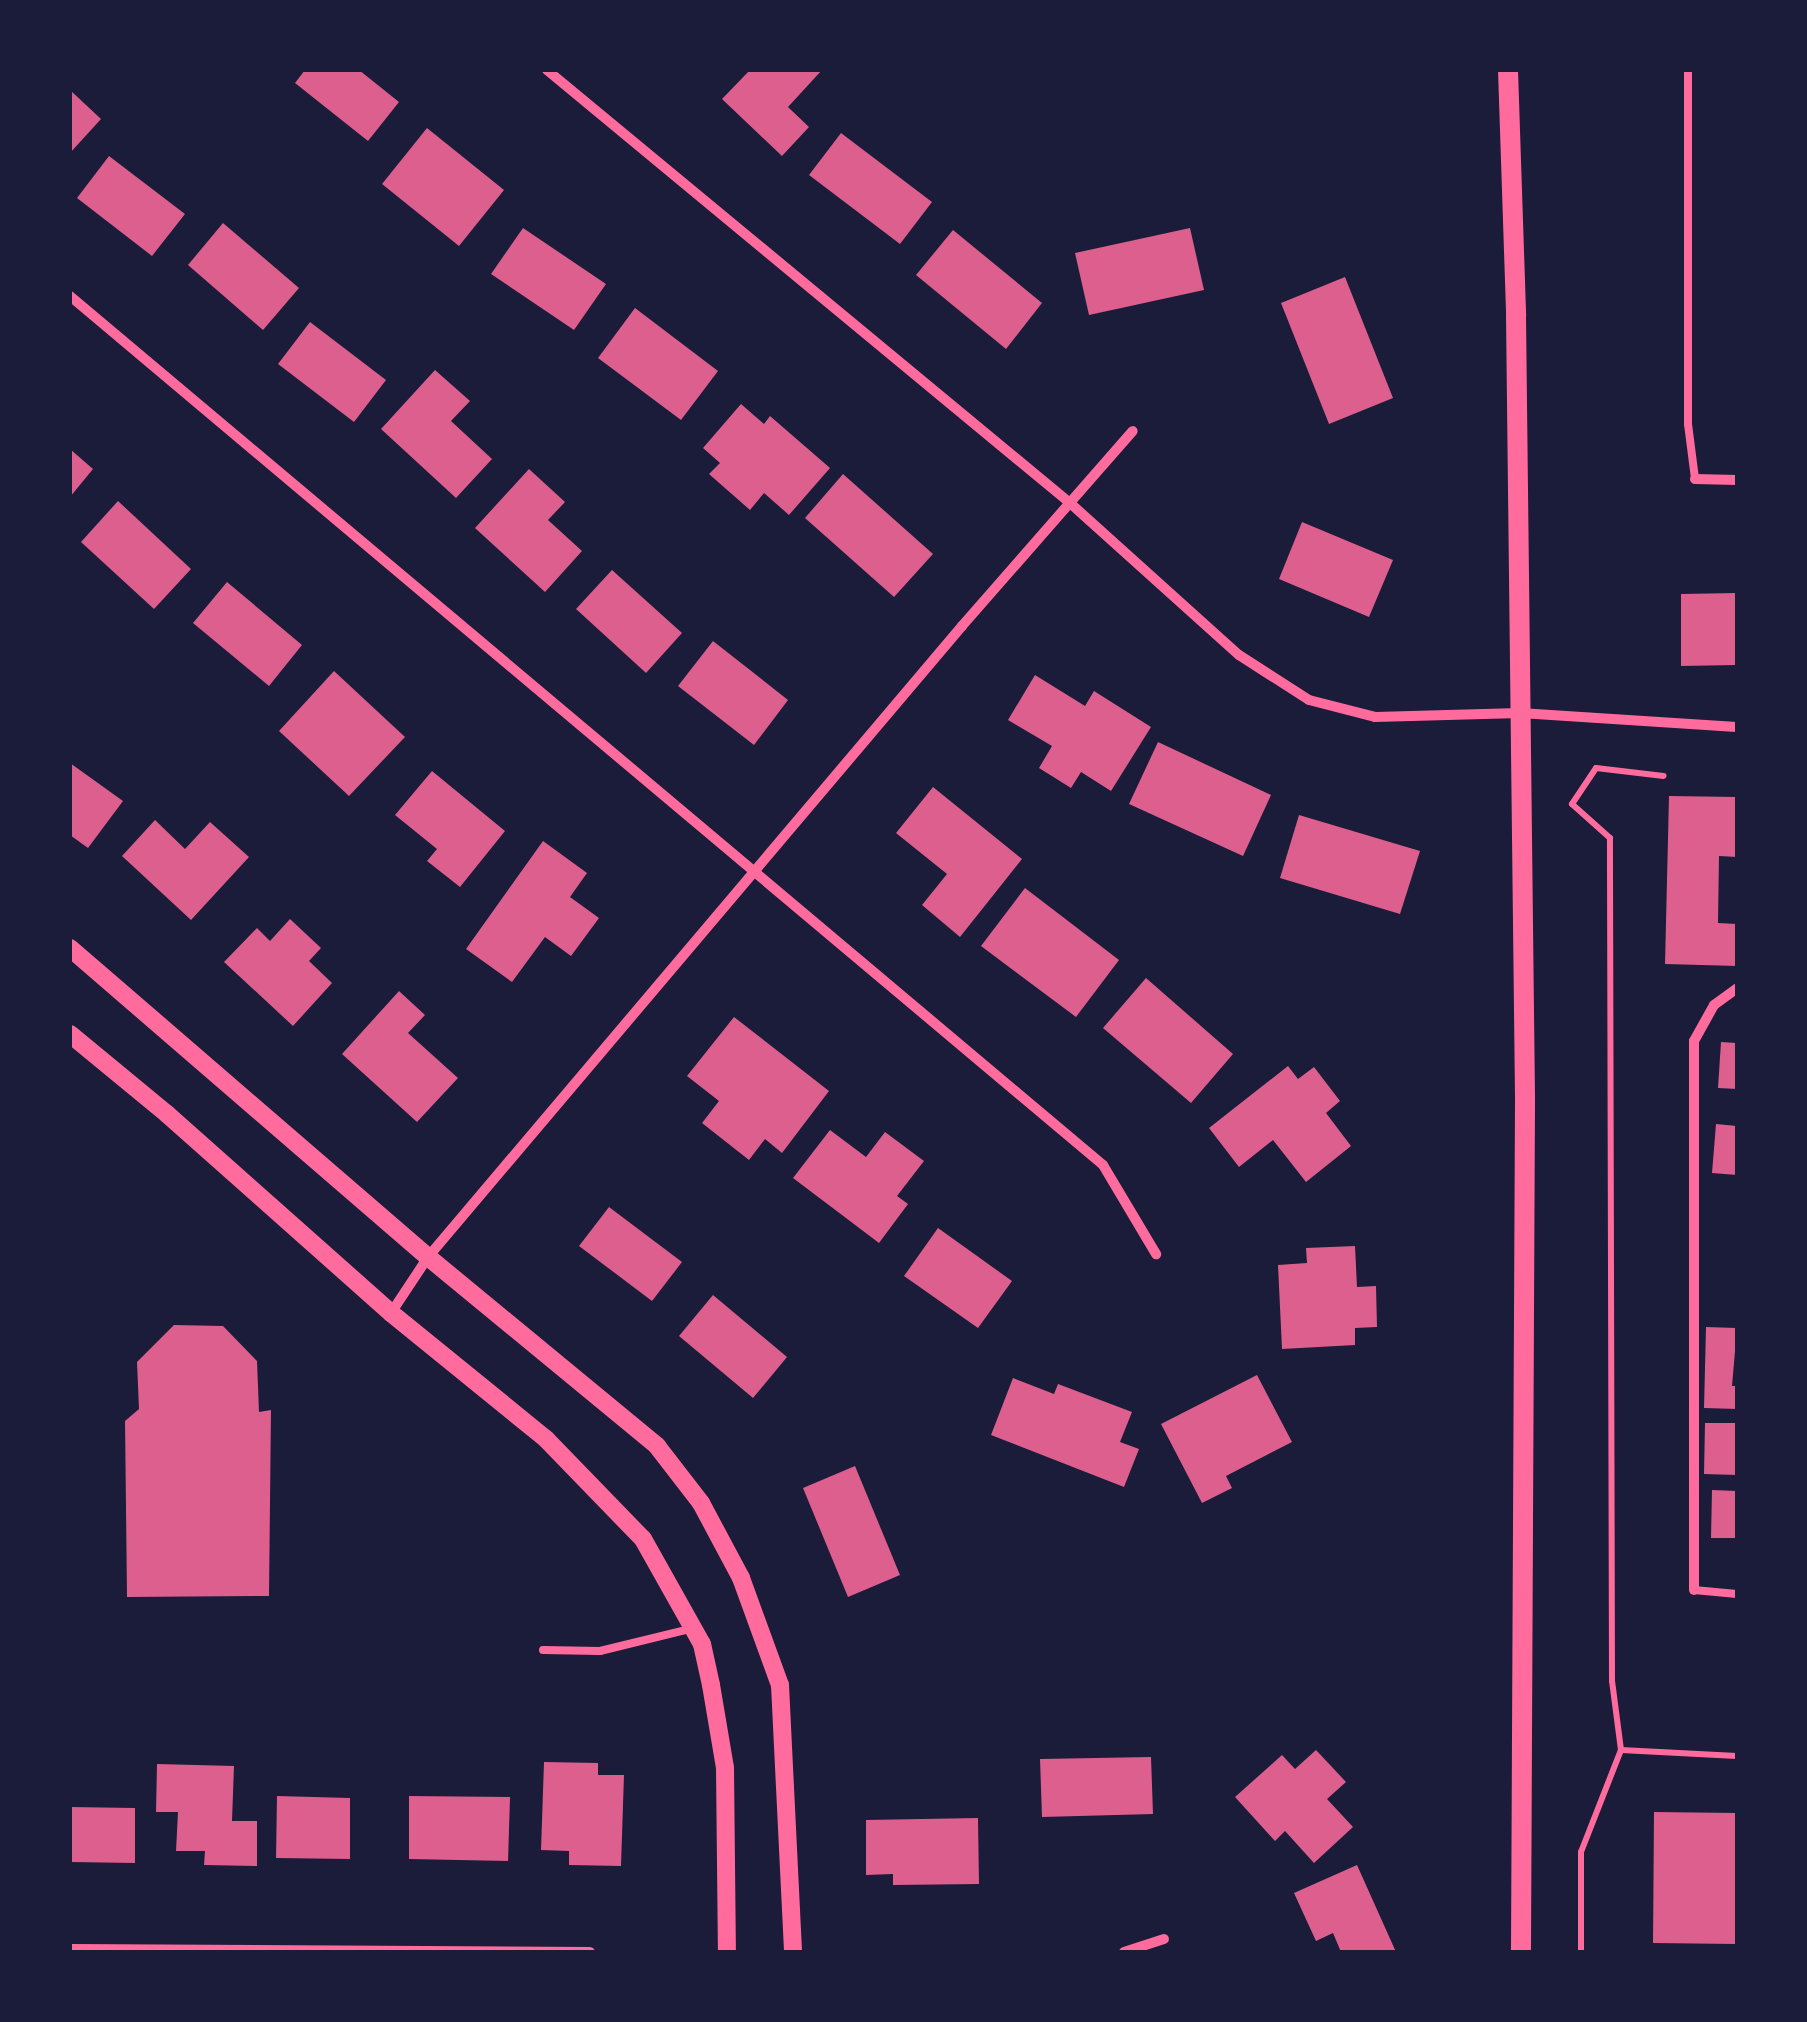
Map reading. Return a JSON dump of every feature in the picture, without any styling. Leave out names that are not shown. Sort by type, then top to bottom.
[{"type":"main road","points":[[1508,70],[1525,1101],[1520,1952]]},
{"type":"street","points":[[546,70],[1070,503],[1239,656],[1309,700],[1375,717],[1520,712],[1737,727]]},
{"type":"street","points":[[70,296],[1103,1165],[1156,1254]]},
{"type":"street","points":[[390,1312],[428,1256],[1134,431]]},
{"type":"street","points":[[1695,479],[1737,480]]},
{"type":"street","points":[[70,948],[428,1256],[657,1446],[701,1503],[741,1578],[780,1685],[793,1952]]},
{"type":"street","points":[[1694,1590],[1694,1041],[1714,1004],[1737,988]]},
{"type":"street","points":[[70,1034],[168,1114],[390,1312],[546,1439],[643,1539],[702,1644],[725,1768],[728,1952]]},
{"type":"street","points":[[1124,1952],[1164,1939]]},
{"type":"street","points":[[70,1949],[590,1952]]},
{"type":"lane","points":[[1688,70],[1688,424],[1695,479]]},
{"type":"lane","points":[[1694,1590],[1737,1594]]},
{"type":"lane","points":[[542,1650],[600,1652],[693,1628]]},
{"type":"path","points":[[1580,1952],[1581,1852],[1621,1750],[1612,1681],[1610,838],[1572,804],[1596,768],[1664,776]]},
{"type":"path","points":[[1621,1750],[1737,1756]]},
{"type":"building","points":[[305,70],[359,70],[399,102],[368,141],[295,83]]},
{"type":"building","points":[[750,70],[822,70],[788,107],[809,127],[782,156],[722,99]]},
{"type":"building","points":[[70,90],[101,119],[70,153]]},
{"type":"building","points":[[427,128],[504,190],[459,246],[382,184]]},
{"type":"building","points":[[841,133],[932,202],[900,244],[809,175]]},
{"type":"building","points":[[109,156],[185,214],[152,256],[77,198]]},
{"type":"building","points":[[223,223],[299,288],[263,330],[188,265]]},
{"type":"building","points":[[523,228],[606,284],[574,330],[491,274]]},
{"type":"building","points":[[1190,228],[1204,290],[1089,315],[1075,253]]},
{"type":"building","points":[[953,230],[1042,303],[1006,349],[916,275]]},
{"type":"building","points":[[1345,277],[1393,398],[1329,424],[1281,303]]},
{"type":"building","points":[[635,308],[718,371],[681,420],[598,358]]},
{"type":"building","points":[[310,322],[386,380],[354,422],[278,364]]},
{"type":"building","points":[[435,370],[470,401],[451,421],[492,459],[456,498],[381,429]]},
{"type":"building","points":[[741,404],[764,424],[770,416],[830,468],[789,515],[764,493],[750,510],[709,474],[720,463],[703,448]]},
{"type":"building","points":[[70,449],[93,469],[70,497]]},
{"type":"building","points":[[529,469],[565,502],[548,520],[582,551],[545,592],[475,528]]},
{"type":"building","points":[[843,474],[933,554],[894,597],[805,518]]},
{"type":"building","points":[[118,501],[191,569],[154,609],[81,542]]},
{"type":"building","points":[[1302,522],[1393,560],[1369,617],[1279,579]]},
{"type":"building","points":[[612,570],[682,633],[646,673],[576,609]]},
{"type":"building","points":[[227,582],[302,645],[269,686],[193,623]]},
{"type":"building","points":[[1737,593],[1737,665],[1681,666],[1681,594]]},
{"type":"building","points":[[713,641],[788,700],[754,745],[678,686]]},
{"type":"building","points":[[334,671],[405,737],[349,796],[279,731]]},
{"type":"building","points":[[1035,675],[1085,706],[1094,691],[1151,727],[1111,791],[1081,772],[1071,788],[1039,768],[1052,746],[1008,720]]},
{"type":"building","points":[[1158,742],[1271,795],[1243,856],[1129,804]]},
{"type":"building","points":[[70,763],[123,801],[88,848],[70,835]]},
{"type":"building","points":[[432,771],[505,831],[460,887],[427,861],[437,849],[395,815]]},
{"type":"building","points":[[933,787],[1022,859],[960,937],[922,905],[947,874],[896,833]]},
{"type":"building","points":[[1669,796],[1737,797],[1737,857],[1719,856],[1718,923],[1737,924],[1737,966],[1665,964]]},
{"type":"building","points":[[1299,815],[1420,851],[1400,914],[1280,878]]},
{"type":"building","points":[[155,820],[185,849],[210,822],[249,857],[191,920],[122,856]]},
{"type":"building","points":[[543,841],[587,873],[570,897],[599,918],[571,956],[545,937],[512,982],[466,949]]},
{"type":"building","points":[[1025,888],[1119,960],[1076,1017],[981,946]]},
{"type":"building","points":[[290,919],[321,948],[309,961],[332,983],[293,1026],[224,962],[257,928],[270,941]]},
{"type":"building","points":[[1146,978],[1233,1054],[1191,1103],[1103,1028]]},
{"type":"building","points":[[399,991],[425,1015],[408,1033],[458,1078],[417,1122],[342,1054]]},
{"type":"building","points":[[734,1017],[829,1091],[782,1153],[765,1139],[749,1160],[702,1123],[719,1101],[687,1076]]},
{"type":"building","points":[[1721,1042],[1737,1043],[1737,1089],[1718,1088]]},
{"type":"building","points":[[1288,1066],[1298,1079],[1314,1067],[1340,1101],[1326,1113],[1351,1146],[1306,1182],[1273,1140],[1239,1167],[1209,1128]]},
{"type":"building","points":[[1716,1124],[1737,1126],[1737,1175],[1712,1173]]},
{"type":"building","points":[[830,1130],[866,1157],[885,1132],[924,1161],[897,1196],[908,1204],[879,1243],[793,1178]]},
{"type":"building","points":[[609,1207],[682,1262],[652,1301],[579,1246]]},
{"type":"building","points":[[938,1228],[1012,1281],[978,1328],[904,1276]]},
{"type":"building","points":[[1355,1246],[1357,1287],[1376,1286],[1377,1327],[1355,1328],[1355,1345],[1282,1349],[1278,1265],[1307,1263],[1306,1248]]},
{"type":"building","points":[[713,1295],[787,1357],[753,1398],[679,1336]]},
{"type":"building","points":[[174,1325],[223,1326],[257,1361],[259,1412],[271,1410],[269,1596],[127,1597],[125,1421],[139,1409],[137,1362]]},
{"type":"building","points":[[1706,1327],[1737,1328],[1732,1386],[1737,1386],[1737,1409],[1704,1408]]},
{"type":"building","points":[[1257,1375],[1292,1442],[1226,1476],[1232,1488],[1202,1503],[1161,1424]]},
{"type":"building","points":[[1013,1378],[1054,1394],[1058,1384],[1132,1412],[1120,1442],[1139,1449],[1124,1487],[991,1435]]},
{"type":"building","points":[[1705,1423],[1737,1423],[1737,1475],[1704,1474]]},
{"type":"building","points":[[855,1466],[900,1575],[848,1597],[803,1488]]},
{"type":"building","points":[[1712,1490],[1737,1491],[1737,1538],[1711,1538]]},
{"type":"building","points":[[1316,1750],[1346,1782],[1327,1799],[1353,1827],[1314,1863],[1285,1831],[1275,1841],[1235,1797],[1282,1755],[1295,1769]]},
{"type":"building","points":[[1151,1757],[1153,1814],[1042,1817],[1040,1759]]},
{"type":"building","points":[[544,1762],[598,1763],[598,1775],[624,1775],[621,1866],[569,1865],[569,1851],[541,1850]]},
{"type":"building","points":[[157,1764],[234,1766],[232,1821],[257,1821],[257,1866],[204,1865],[205,1851],[176,1851],[178,1812],[156,1812]]},
{"type":"building","points":[[277,1796],[350,1798],[350,1859],[276,1858]]},
{"type":"building","points":[[409,1796],[510,1797],[508,1861],[409,1859]]},
{"type":"building","points":[[70,1807],[135,1808],[135,1863],[70,1862]]},
{"type":"building","points":[[1654,1812],[1737,1813],[1736,1944],[1653,1943]]},
{"type":"building","points":[[978,1818],[979,1884],[893,1885],[893,1874],[866,1875],[866,1820]]},
{"type":"building","points":[[1357,1865],[1396,1952],[1341,1952],[1333,1933],[1316,1941],[1294,1893]]}]
